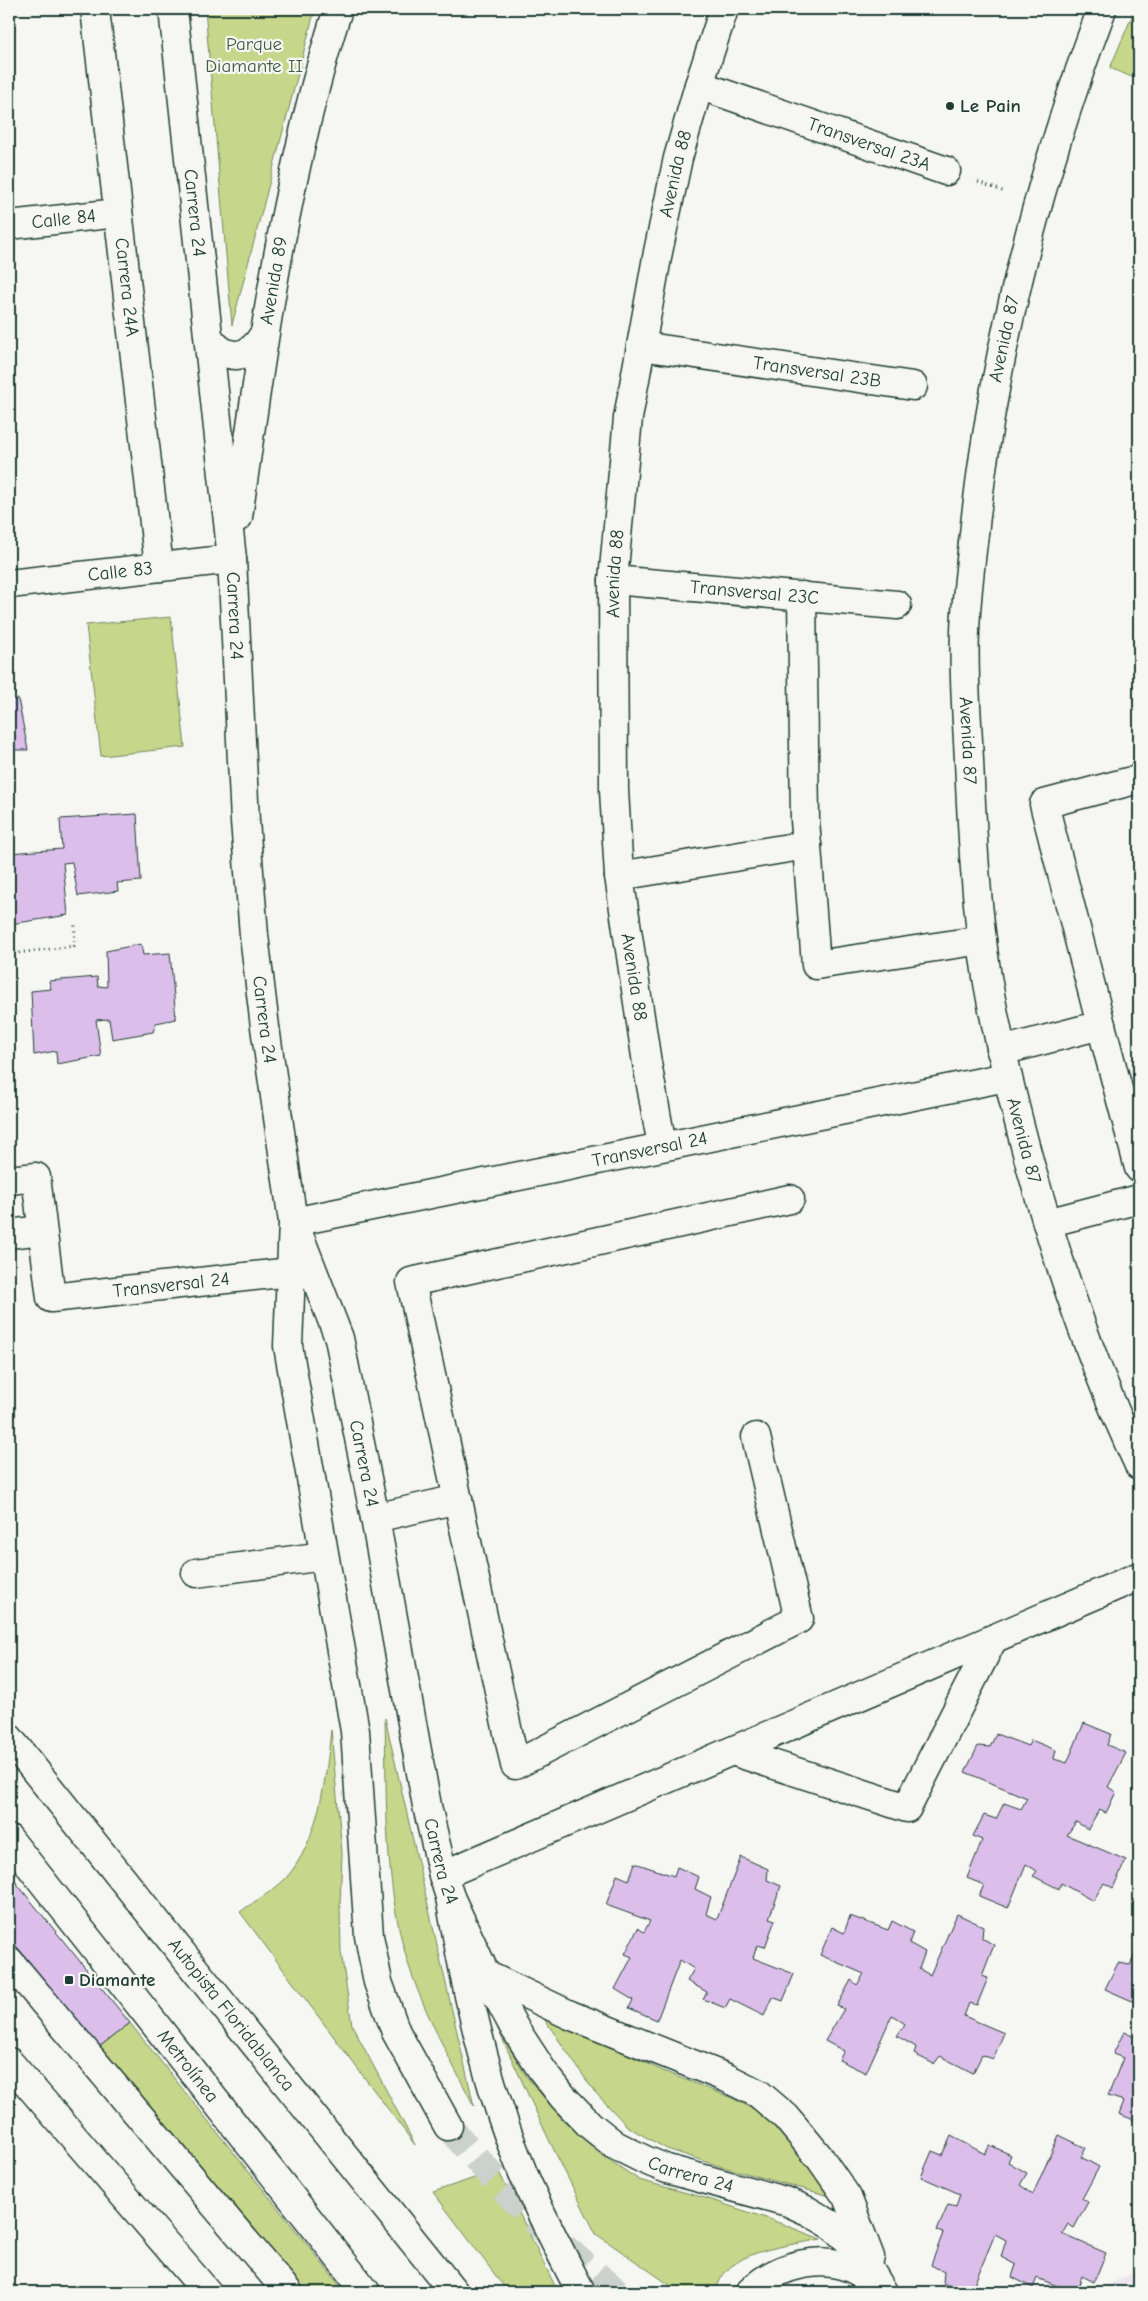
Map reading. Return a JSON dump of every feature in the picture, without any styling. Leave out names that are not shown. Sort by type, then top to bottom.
[{"type":"main road","name":"Carrera 24A","points":[[94,9],[159,567]]},
{"type":"main road","name":"Carrera 24","points":[[173,9],[232,558],[244,821],[254,935],[293,1222],[288,1346],[355,1731],[369,1936],[378,1982],[396,2032],[448,2126]]},
{"type":"main road","name":"Avenida 89","points":[[232,558],[263,336],[285,217],[306,122],[338,9]]},
{"type":"main road","name":"Avenida 88","points":[[662,1146],[647,1063],[619,876],[614,790],[613,580],[628,418],[658,252],[678,158],[724,9]]},
{"type":"main road","name":"Avenida 87","points":[[1102,9],[1068,99],[1011,304],[991,398],[979,480],[964,633],[970,804],[982,940],[1004,1064],[1047,1223],[1073,1304],[1119,1423],[1139,1465]]},
{"type":"main road","name":"Transversal 23A","points":[[699,85],[946,171]]},
{"type":"main road","name":"Calle 84","points":[[9,225],[118,213]]},
{"type":"main road","points":[[209,338],[216,348],[225,353],[237,355],[248,352],[257,346],[263,336]]},
{"type":"main road","name":"Transversal 23B","points":[[641,346],[913,386]]},
{"type":"main road","name":"Calle 83","points":[[9,584],[232,558]]},
{"type":"main road","name":"Transversal 23C","points":[[613,580],[897,605]]},
{"type":"main road","points":[[802,596],[807,845],[816,965],[982,940]]},
{"type":"main road","points":[[1139,779],[1044,804],[1139,1168]]},
{"type":"main road","points":[[619,876],[807,845]]},
{"type":"main road","name":"Transversal 24","points":[[293,1222],[662,1146],[1004,1064],[1101,1025]]},
{"type":"main road","points":[[9,1180],[36,1177],[42,1230],[9,1234]]},
{"type":"main road","points":[[756,1437],[799,1619],[515,1765],[411,1282],[790,1199]]},
{"type":"main road","points":[[1047,1223],[1139,1199]]},
{"type":"main road","name":"Carrera 24","points":[[293,1222],[339,1338],[375,1518],[427,1806],[446,1886],[486,1975],[514,2027],[542,2070],[590,2125],[615,2145],[660,2166],[788,2202],[808,2211],[830,2224],[856,2247],[882,2290]]},
{"type":"main road","name":"Transversal 24","points":[[42,1230],[51,1298],[291,1272]]},
{"type":"main road","points":[[375,1518],[458,1499]]},
{"type":"main road","points":[[196,1573],[324,1556]]},
{"type":"main road","points":[[581,2292],[550,2234],[502,2117],[474,2023],[446,1886],[732,1751],[1138,1577]]},
{"type":"main road","points":[[732,1751],[907,1808],[994,1639]]},
{"type":"main road","name":"Autopista Floridablanca","points":[[9,1738],[454,2292]]},
{"type":"main road","name":"Metrolínea","points":[[9,1839],[366,2292]]},
{"type":"main road","points":[[9,1961],[288,2292]]},
{"type":"main road","points":[[486,1975],[578,2019],[726,2078],[759,2094],[786,2117],[820,2158],[847,2197],[882,2290]]},
{"type":"main road","points":[[9,2062],[207,2292]]},
{"type":"main road","points":[[750,2292],[774,2273],[801,2264],[830,2263],[858,2271],[882,2290]]},
{"type":"path","name":"Transversal 23A","points":[[946,171],[1039,204]]},
{"type":"path","points":[[9,954],[74,946],[74,924]]},
{"type":"shaded area","points":[[1139,2270],[1139,2292],[1093,2292]]},
{"type":"green space","name":"Parque Diamante II","points":[[205,9],[315,9],[232,325]]},
{"type":"green space","points":[[1135,9],[1139,9],[1139,80],[1110,68]]},
{"type":"green space","points":[[171,617],[185,747],[101,756],[86,625]]},
{"type":"green space","points":[[385,1718],[474,2106],[425,2008],[412,1975],[403,1944],[391,1880],[388,1848]]},
{"type":"green space","points":[[331,1730],[342,1852],[341,1952],[352,2025],[415,2145],[240,1912],[286,1878],[306,1846],[319,1808],[327,1768]]},
{"type":"green space","points":[[540,2013],[663,2071],[732,2098],[762,2113],[805,2161],[833,2197],[716,2165],[667,2149],[628,2127],[594,2091]]},
{"type":"green space","points":[[130,2023],[345,2292],[304,2292],[99,2047]]},
{"type":"green space","points":[[496,2025],[526,2076],[563,2120],[599,2153],[639,2180],[709,2199],[821,2239],[758,2252],[744,2258],[731,2267],[721,2278],[716,2292],[680,2292],[596,2234],[550,2142]]},
{"type":"green space","points":[[498,2170],[558,2292],[508,2292],[433,2192]]},
{"type":"building","points":[[18,699],[28,750],[9,750],[9,700]]},
{"type":"building","points":[[137,814],[141,881],[117,883],[118,891],[78,896],[72,862],[63,863],[68,915],[11,924],[9,912],[9,853],[62,849],[60,819]]},
{"type":"building","points":[[141,944],[143,955],[170,953],[176,1019],[156,1023],[153,1032],[112,1039],[109,1019],[96,1020],[101,1056],[57,1064],[56,1051],[34,1055],[31,991],[51,989],[49,981],[97,977],[98,986],[107,987],[106,951]]},
{"type":"building","points":[[1084,1723],[1111,1734],[1107,1745],[1126,1753],[1108,1787],[1116,1792],[1106,1813],[1099,1810],[1088,1829],[1076,1822],[1067,1835],[1126,1860],[1113,1888],[1104,1883],[1093,1901],[1061,1883],[1059,1889],[1033,1876],[1037,1871],[1026,1864],[1008,1908],[979,1896],[984,1885],[967,1878],[982,1840],[973,1836],[984,1815],[996,1819],[1004,1803],[1021,1809],[1027,1798],[965,1772],[978,1746],[990,1747],[996,1734],[1028,1746],[1031,1740],[1056,1750],[1054,1759],[1067,1763]]},
{"type":"building","points":[[741,1857],[768,1869],[767,1880],[781,1886],[769,1918],[775,1920],[765,1947],[757,1945],[753,1958],[794,1974],[783,2001],[772,1997],[764,2016],[730,1999],[725,2008],[703,1999],[707,1992],[687,1981],[694,1969],[680,1960],[657,2020],[629,2008],[633,2000],[615,1989],[632,1957],[625,1954],[638,1928],[644,1932],[650,1921],[606,1905],[617,1875],[629,1880],[635,1863],[674,1876],[677,1867],[699,1877],[695,1889],[711,1897],[706,1914],[717,1919]]},
{"type":"building","name":"Diamante","points":[[9,1874],[130,2023],[99,2047],[9,1937]]},
{"type":"building","points":[[957,1914],[983,1926],[982,1938],[994,1945],[982,1976],[988,1978],[977,2005],[969,2003],[964,2016],[1004,2033],[993,2059],[982,2055],[973,2073],[940,2056],[934,2064],[914,2054],[916,2047],[897,2036],[905,2024],[892,2015],[866,2073],[839,2060],[844,2051],[825,2041],[844,2009],[837,2006],[851,1980],[857,1985],[864,1974],[820,1955],[832,1927],[844,1933],[850,1916],[888,1930],[892,1921],[913,1932],[909,1943],[925,1952],[919,1969],[930,1975]]},
{"type":"building","points":[[1137,1951],[1139,1952],[1139,2004],[1105,1989],[1118,1963],[1130,1965]]},
{"type":"building","points":[[1139,2030],[1139,2122],[1119,2114],[1124,2101],[1108,2096],[1123,2058],[1113,2054],[1124,2032],[1136,2036]]},
{"type":"building","points":[[1059,2135],[1086,2148],[1081,2157],[1099,2167],[1082,2199],[1088,2202],[1074,2228],[1068,2224],[1062,2234],[1106,2253],[1094,2282],[1082,2276],[1076,2292],[1073,2292],[1037,2278],[1033,2288],[1012,2277],[1016,2265],[1001,2257],[1006,2240],[995,2234],[971,2292],[963,2292],[943,2283],[944,2272],[931,2265],[943,2233],[937,2231],[948,2205],[956,2207],[960,2194],[921,2177],[932,2151],[942,2155],[951,2136],[985,2154],[990,2145],[1011,2155],[1008,2162],[1027,2173],[1020,2185],[1033,2194]]},
{"type":"tunnel","points":[[448,2126],[528,2214],[571,2254],[617,2292]]},
{"type":"place","name":"Le Pain","points":[[950,106]]},
{"type":"place","name":"Diamante","points":[[69,1980]]}]
